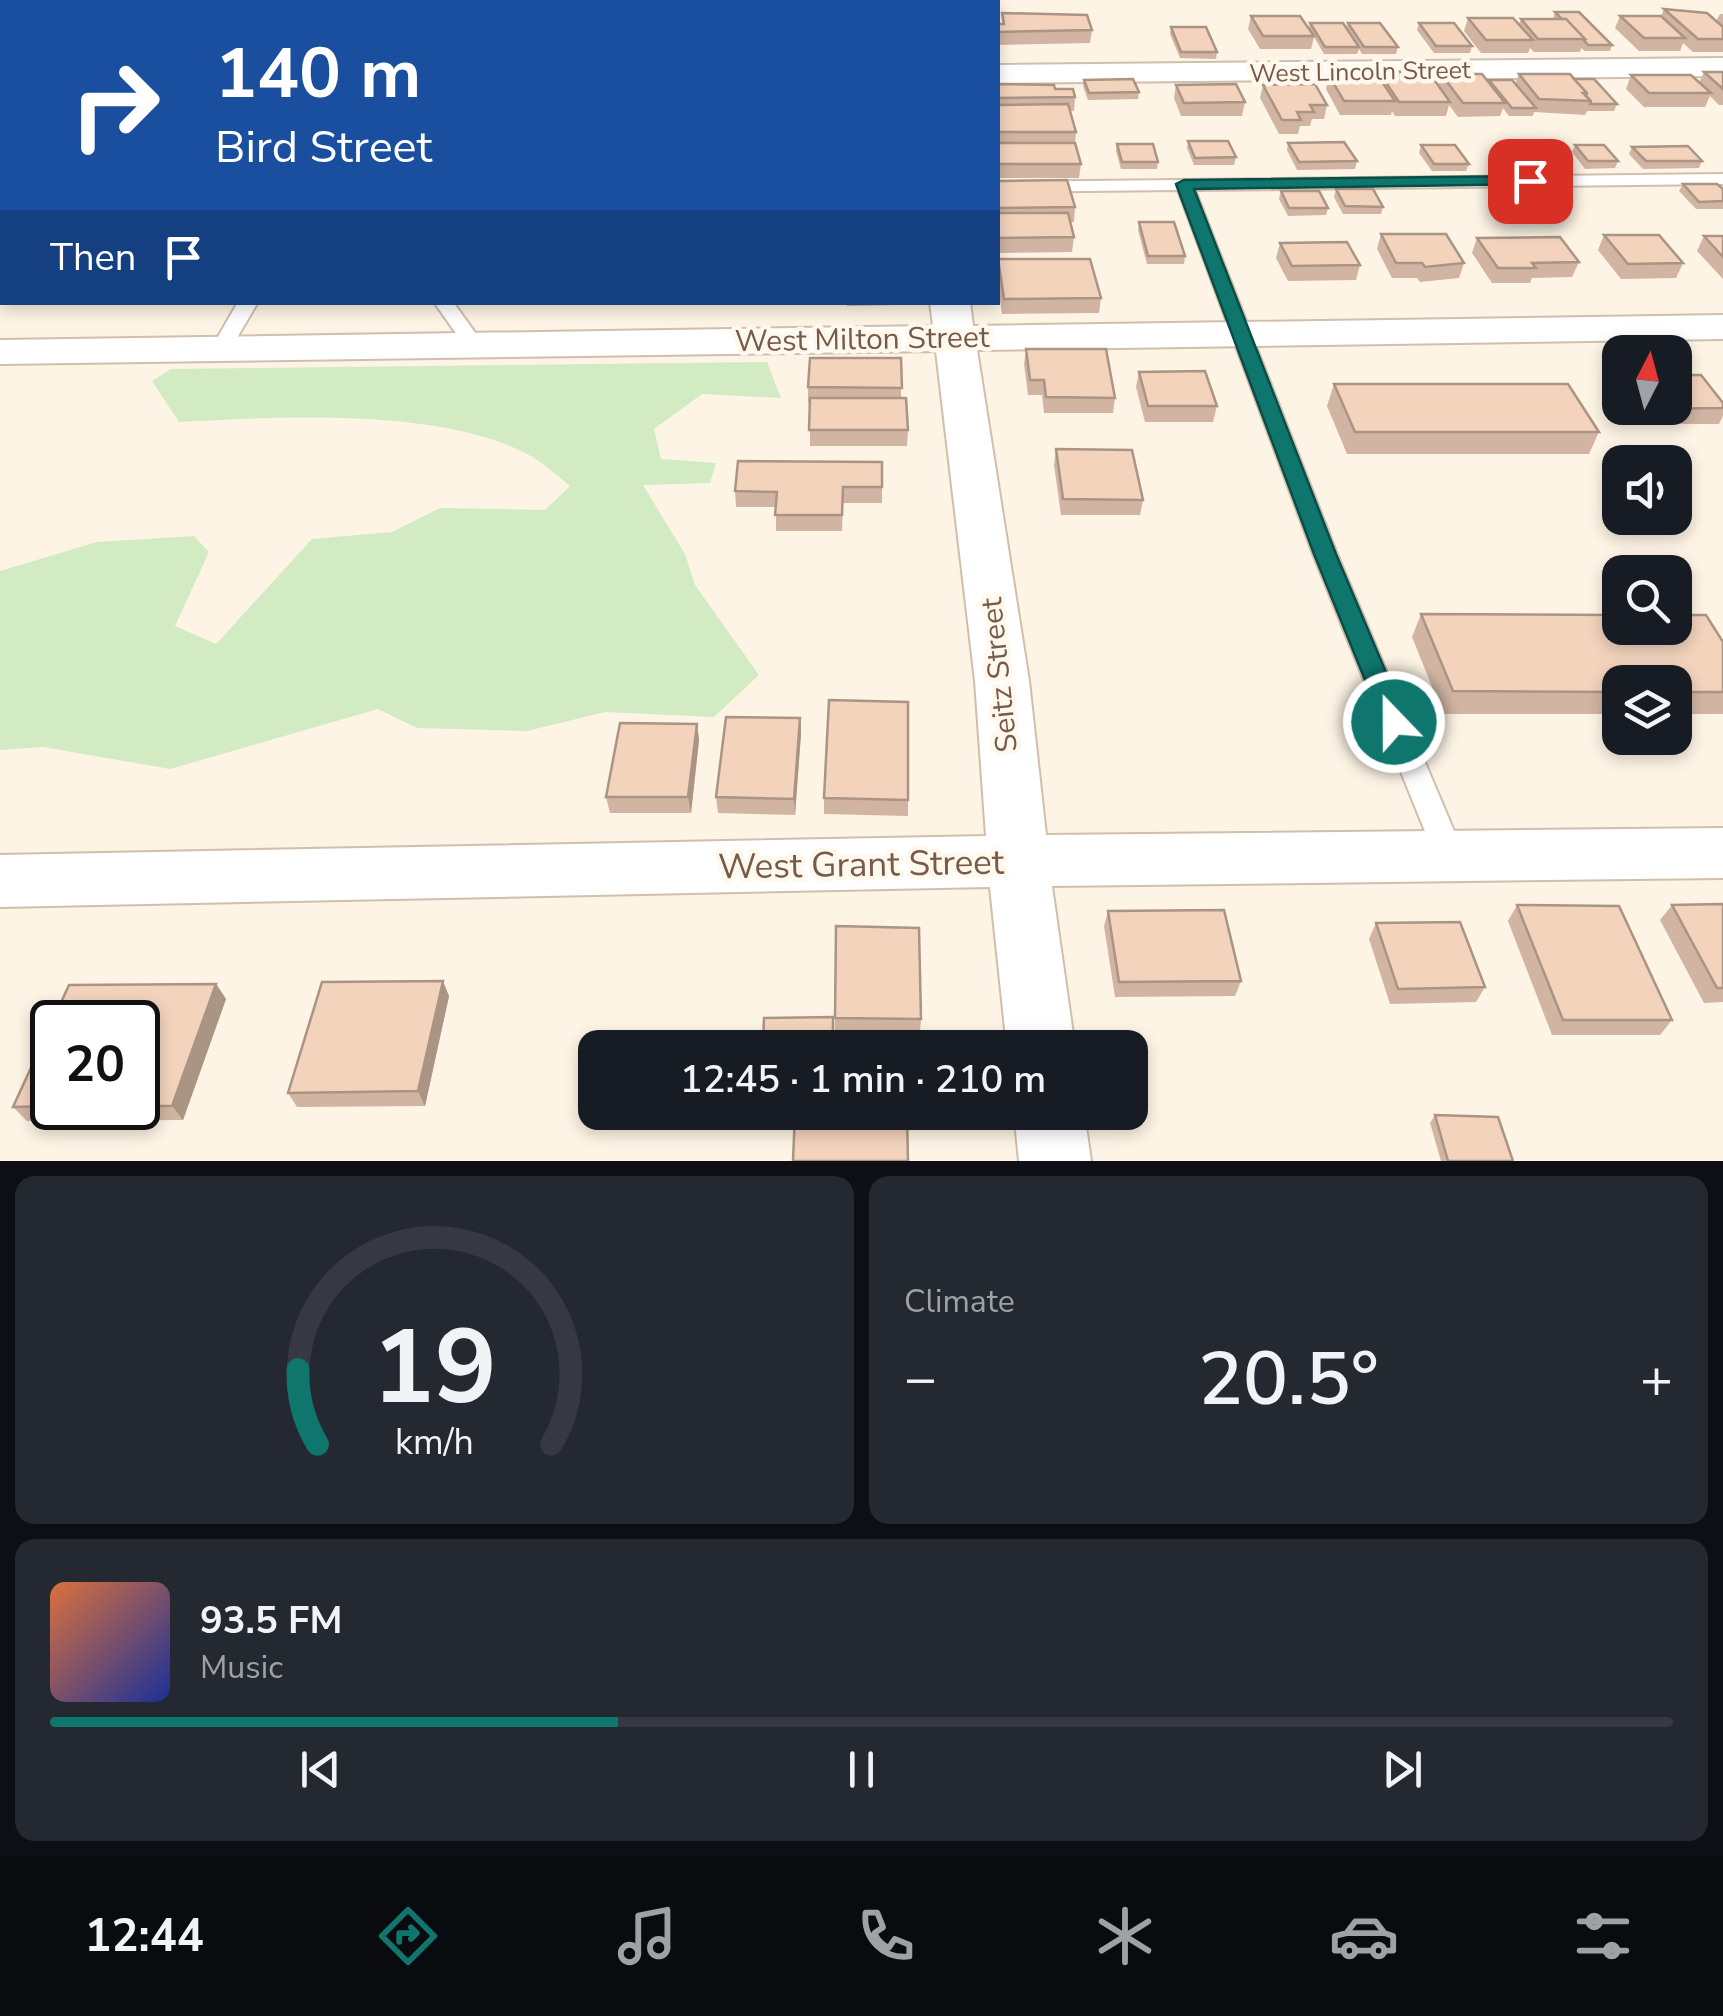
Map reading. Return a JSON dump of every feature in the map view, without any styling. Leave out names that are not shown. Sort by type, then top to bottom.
[{"type":"street","name":"West Lincoln Street","points":[[1000,74],[1723,67]]},
{"type":"street","name":"West Milton Street","points":[[0,352],[474,345],[657,322],[953,320],[1242,332],[1723,326]]},
{"type":"street","name":"Seitz Street","points":[[953,320],[1002,681],[1038,1030]]},
{"type":"street","name":"West Grant Street","points":[[0,881],[1018,861],[1723,853]]},
{"type":"street","points":[[1051,1130],[1055,1161]]},
{"type":"lane","points":[[1000,187],[1723,179]]},
{"type":"lane","points":[[1184,184],[1325,554],[1450,857]]},
{"type":"lane","points":[[220,349],[246,305]]},
{"type":"lane","points":[[445,305],[474,345]]},
{"type":"green space","points":[[767,362],[781,398],[702,394],[654,429],[661,459],[716,463],[710,483],[643,485],[685,554],[695,585],[759,675],[714,717],[605,712],[527,731],[417,728],[378,709],[170,769],[43,747],[0,750],[0,571],[97,542],[194,536],[209,552],[175,626],[216,644],[312,539],[392,532],[440,508],[545,510],[570,486],[527,454],[449,428],[356,418],[179,422],[152,381],[171,369]]},
{"type":"building","points":[[1664,9],[1707,13],[1723,27],[1723,39],[1698,39]]},
{"type":"building","points":[[1555,12],[1579,12],[1612,45],[1588,45]]},
{"type":"building","points":[[1002,13],[1087,15],[1092,30],[1000,32],[1000,24],[1004,24]]},
{"type":"building","points":[[1251,16],[1300,16],[1314,36],[1263,36]]},
{"type":"building","points":[[1620,16],[1661,16],[1685,38],[1644,38]]},
{"type":"building","points":[[1468,18],[1513,18],[1533,40],[1486,40]]},
{"type":"building","points":[[1521,19],[1566,19],[1585,39],[1538,39]]},
{"type":"building","points":[[1310,23],[1343,23],[1359,47],[1325,47]]},
{"type":"building","points":[[1348,23],[1380,23],[1398,47],[1364,47]]},
{"type":"building","points":[[1419,23],[1454,23],[1472,46],[1436,46]]},
{"type":"building","points":[[1171,27],[1206,27],[1217,52],[1181,52]]},
{"type":"building","points":[[1428,71],[1450,102],[1399,102],[1379,72]]},
{"type":"building","points":[[1704,72],[1723,72],[1723,89]]},
{"type":"building","points":[[1441,74],[1482,74],[1505,103],[1463,103]]},
{"type":"building","points":[[1519,74],[1570,74],[1591,101],[1539,99]]},
{"type":"building","points":[[1631,75],[1691,75],[1711,93],[1649,93]]},
{"type":"building","points":[[1329,76],[1378,76],[1395,101],[1344,101]]},
{"type":"building","points":[[1133,79],[1139,92],[1089,93],[1084,80]]},
{"type":"building","points":[[1574,79],[1594,79],[1617,104],[1590,104],[1587,93]]},
{"type":"building","points":[[1489,80],[1512,80],[1536,108],[1512,108]]},
{"type":"building","points":[[1000,84],[1054,85],[1055,89],[1073,89],[1075,97],[1000,98]]},
{"type":"building","points":[[1236,84],[1245,102],[1184,103],[1176,85]]},
{"type":"building","points":[[1315,84],[1327,105],[1310,105],[1314,112],[1297,112],[1301,120],[1282,120],[1263,85]]},
{"type":"building","points":[[1068,104],[1076,132],[1000,132],[1000,105]]},
{"type":"building","points":[[1188,141],[1228,141],[1236,157],[1195,158]]},
{"type":"building","points":[[1344,142],[1357,161],[1299,162],[1288,143]]},
{"type":"building","points":[[1000,143],[1075,143],[1081,164],[1000,164]]},
{"type":"building","points":[[1117,144],[1153,144],[1158,162],[1122,162]]},
{"type":"building","points":[[1421,145],[1455,145],[1469,164],[1434,164]]},
{"type":"building","points":[[1575,145],[1604,145],[1618,161],[1588,161]]},
{"type":"building","points":[[1688,146],[1702,161],[1646,161],[1632,147]]},
{"type":"building","points":[[1067,180],[1075,207],[1000,208],[1000,181]]},
{"type":"building","points":[[1683,184],[1717,184],[1723,189],[1723,201],[1699,202]]},
{"type":"building","points":[[1336,189],[1373,189],[1383,207],[1345,206]]},
{"type":"building","points":[[1281,191],[1319,191],[1328,208],[1289,208]]},
{"type":"building","points":[[1000,213],[1068,213],[1074,237],[1000,238]]},
{"type":"building","points":[[1139,222],[1174,222],[1185,256],[1148,256]]},
{"type":"building","points":[[1381,234],[1446,234],[1464,263],[1425,267],[1422,263],[1396,263]]},
{"type":"building","points":[[1604,235],[1659,235],[1683,263],[1628,264]]},
{"type":"building","points":[[1704,236],[1723,236],[1723,257]]},
{"type":"building","points":[[1560,237],[1579,262],[1498,268],[1477,238]]},
{"type":"building","points":[[1347,242],[1360,265],[1292,266],[1280,243]]},
{"type":"building","points":[[1000,259],[1090,259],[1101,298],[1004,299]]},
{"type":"building","points":[[1026,349],[1106,349],[1115,398],[1046,397],[1044,380],[1030,380]]},
{"type":"building","points":[[810,358],[901,358],[902,388],[808,387]]},
{"type":"building","points":[[1205,371],[1217,406],[1148,406],[1139,372]]},
{"type":"building","points":[[1692,375],[1701,375],[1723,408],[1692,408]]},
{"type":"building","points":[[1334,384],[1568,384],[1599,432],[1355,432]]},
{"type":"building","points":[[810,398],[906,398],[908,430],[809,430]]},
{"type":"building","points":[[1056,449],[1132,450],[1143,500],[1063,499]]},
{"type":"building","points":[[738,461],[882,462],[882,487],[843,487],[842,515],[775,515],[777,492],[735,491]]},
{"type":"building","points":[[1421,614],[1602,615],[1602,645],[1692,645],[1692,615],[1706,615],[1723,642],[1723,692],[1692,692],[1692,665],[1602,665],[1602,692],[1453,691]]},
{"type":"building","points":[[829,700],[908,702],[908,800],[824,798]]},
{"type":"building","points":[[726,717],[800,718],[794,799],[716,797]]},
{"type":"building","points":[[620,723],[697,724],[688,797],[606,797]]},
{"type":"building","points":[[1723,904],[1723,988],[1717,988],[1672,905]]},
{"type":"building","points":[[1517,905],[1619,906],[1672,1020],[1563,1020]]},
{"type":"building","points":[[1224,910],[1241,981],[1119,982],[1108,911]]},
{"type":"building","points":[[1460,922],[1485,987],[1398,989],[1376,923]]},
{"type":"building","points":[[836,926],[919,928],[921,1019],[835,1018]]},
{"type":"building","points":[[443,981],[418,1091],[288,1093],[322,982]]},
{"type":"building","points":[[216,984],[172,1106],[160,1106],[160,1000],[62,1000],[69,985]]},
{"type":"building","points":[[833,1017],[833,1030],[764,1030],[764,1018]]},
{"type":"building","points":[[30,1070],[30,1107],[13,1107]]},
{"type":"building","points":[[1435,1115],[1498,1117],[1513,1161],[1448,1161]]},
{"type":"building","points":[[794,1130],[907,1130],[908,1161],[793,1161]]},
{"type":"route","points":[[1394,722],[1325,554],[1184,184],[1530,181]]}]
